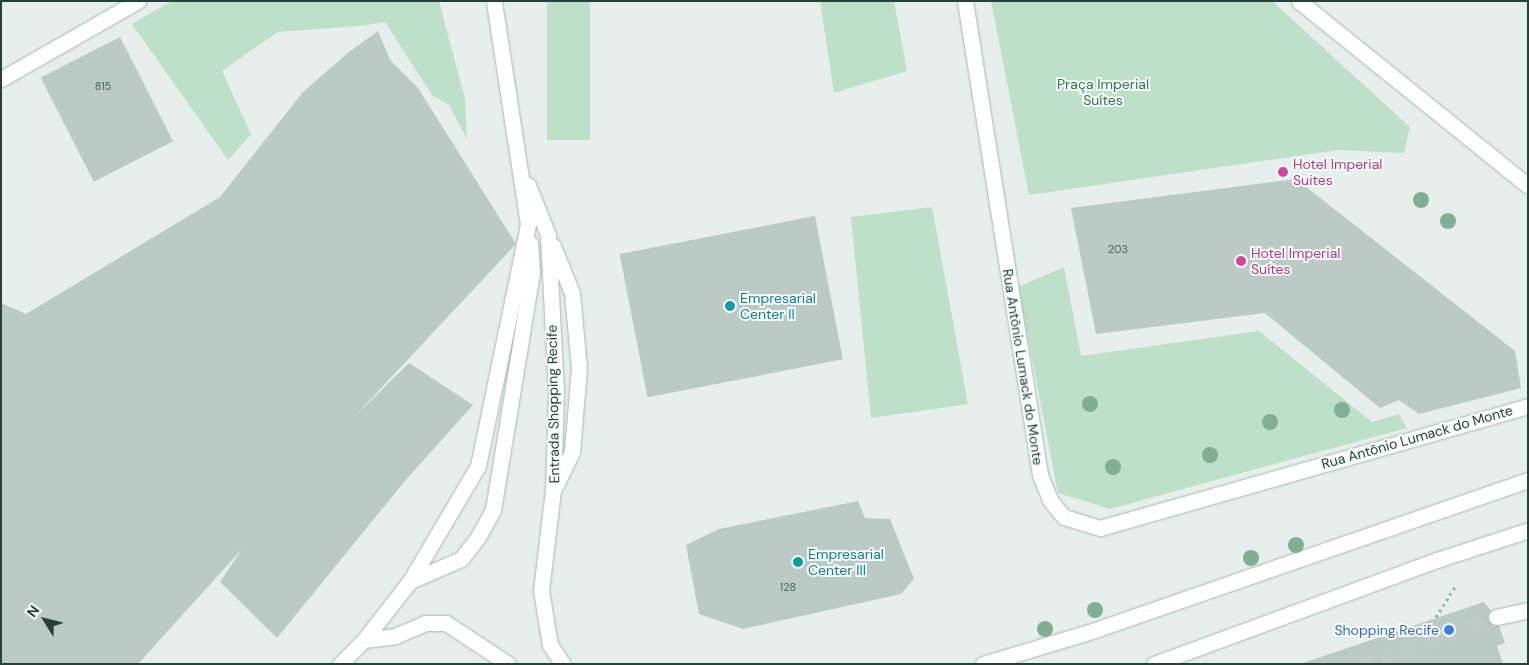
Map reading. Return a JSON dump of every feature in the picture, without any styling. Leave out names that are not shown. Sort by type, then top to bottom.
[{"type":"street","points":[[1,78],[138,1]]},
{"type":"street","points":[[410,581],[460,559],[478,537],[493,510],[532,272],[528,224],[494,1]]},
{"type":"street","name":"Rua Antônio Lumack do Monte","points":[[965,1],[1038,465],[1050,500],[1064,516],[1100,528],[1528,406]]},
{"type":"street","points":[[1299,1],[1528,186]]},
{"type":"street","name":"Entrada Shopping Recife","points":[[517,158],[572,293],[579,368],[572,452],[554,490]]},
{"type":"street","points":[[340,664],[364,640],[410,581],[478,466],[528,224]]},
{"type":"street","name":"Entrada Shopping Recife","points":[[548,234],[556,391],[554,490]]},
{"type":"street","points":[[983,664],[1154,610],[1528,480]]},
{"type":"street","points":[[554,490],[541,590],[550,645],[563,664]]},
{"type":"street","points":[[1154,664],[1455,553],[1528,530]]},
{"type":"street","points":[[1496,617],[1528,610]]},
{"type":"street","points":[[364,640],[395,636],[426,623],[446,623],[508,664]]},
{"type":"path","points":[[1436,616],[1460,578]]},
{"type":"green space","points":[[172,1],[439,1],[465,99],[467,139],[449,105],[432,95],[385,22],[359,26],[278,32],[222,71],[251,134],[228,160],[132,24]]},
{"type":"green space","points":[[547,1],[590,1],[590,140],[547,140]]},
{"type":"green space","points":[[820,1],[894,1],[907,71],[834,93]]},
{"type":"green space","name":"Praça Imperial Suítes","points":[[991,1],[1272,1],[1410,127],[1404,153],[1338,150],[1029,195]]},
{"type":"green space","points":[[932,207],[968,404],[871,418],[851,217]]},
{"type":"green space","points":[[1064,267],[1081,356],[1259,331],[1372,422],[1399,414],[1407,428],[1110,509],[1058,493],[1018,287]]},
{"type":"building","points":[[378,31],[390,60],[418,88],[516,244],[354,417],[409,363],[473,405],[404,482],[277,638],[220,582],[242,549],[138,664],[1,664],[1,303],[26,314],[220,197],[303,92],[349,52]]},
{"type":"building","points":[[120,37],[173,141],[94,182],[41,77]]},
{"type":"building","name":"Hotel Imperial Suítes","points":[[1296,179],[1515,351],[1521,388],[1419,414],[1399,400],[1380,408],[1265,313],[1096,334],[1071,208]]},
{"type":"building","name":"Empresarial Center II","points":[[815,216],[843,359],[648,397],[620,254]]},
{"type":"building","name":"Empresarial Center III","points":[[858,501],[865,518],[890,519],[914,579],[901,594],[743,629],[699,614],[686,545],[719,529]]},
{"type":"building","name":"Shopping Recife","points":[[1484,602],[1496,617],[1505,643],[1497,646],[1503,664],[1300,664]]},
{"type":"tunnel","points":[[1359,664],[1496,617]]},
{"type":"place","name":"Hotel Imperial Suites","points":[[1283,172]]},
{"type":"place","name":"Hotel Imperial Suítes","points":[[1241,261]]},
{"type":"place","name":"Empresarial Center II","points":[[730,306]]},
{"type":"place","name":"Empresarial Center III","points":[[798,562]]},
{"type":"place","name":"Shopping Recife","points":[[1449,630]]}]
